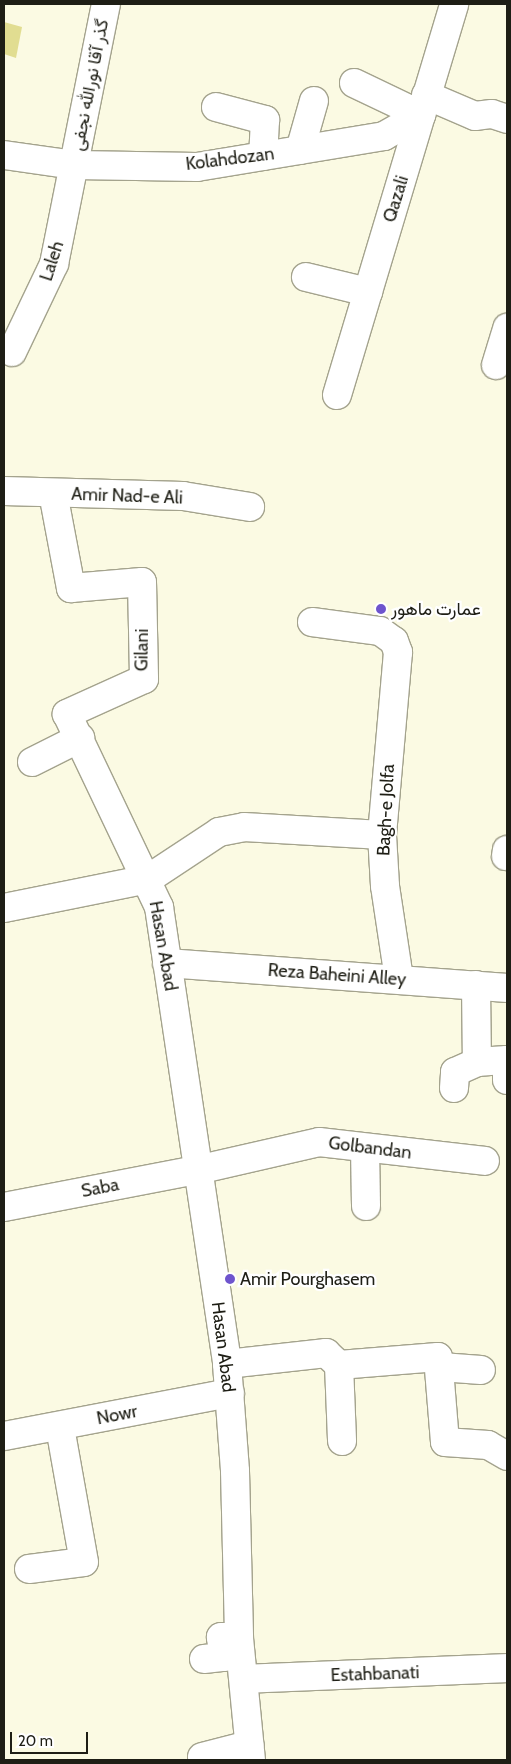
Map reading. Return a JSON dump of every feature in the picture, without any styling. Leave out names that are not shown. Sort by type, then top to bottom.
[{"type":"street","name":"گذر آقا نورالله نجفی","points":[[75,165],[106,4]]},
{"type":"street","name":"Qazali","points":[[337,395],[454,4]]},
{"type":"street","points":[[354,82],[424,105],[475,116],[492,114],[507,118]]},
{"type":"street","points":[[300,150],[314,102]]},
{"type":"street","name":"Kolahdozan","points":[[4,155],[75,165],[197,167],[384,136],[424,105]]},
{"type":"street","points":[[216,107],[265,120],[263,156]]},
{"type":"street","name":"Laleh","points":[[12,352],[54,264],[75,165]]},
{"type":"street","points":[[306,277],[368,292]]},
{"type":"street","points":[[496,365],[507,328]]},
{"type":"street","name":"Amir Nad-e Ali","points":[[4,490],[184,496],[250,507]]},
{"type":"street","name":"Gilani","points":[[52,493],[71,588],[142,582],[144,679],[67,714],[148,879]]},
{"type":"street","name":"Bagh-e Jolfa","points":[[312,622],[380,631],[394,641],[398,652],[382,835],[385,886],[399,979]]},
{"type":"street","points":[[32,762],[80,738]]},
{"type":"street","points":[[4,908],[148,879],[219,832],[244,827],[382,835]]},
{"type":"street","name":"Hasan Abad","points":[[148,879],[159,907],[227,1364],[230,1393],[239,1638],[250,1752]]},
{"type":"street","name":"Reza Baheini Alley","points":[[167,963],[507,988]]},
{"type":"street","points":[[476,985],[477,1062]]},
{"type":"street","points":[[454,1088],[456,1072],[477,1062],[506,1060],[507,1080]]},
{"type":"street","name":"Golbandan","points":[[197,1170],[319,1142],[485,1161]]},
{"type":"street","points":[[365,1148],[366,1206]]},
{"type":"street","name":"Saba","points":[[4,1207],[197,1170]]},
{"type":"street","points":[[227,1364],[326,1353],[339,1365],[342,1441]]},
{"type":"street","points":[[339,1365],[438,1357],[441,1367],[444,1442],[488,1444],[507,1456]]},
{"type":"street","points":[[441,1367],[481,1370]]},
{"type":"street","name":"Nowr","points":[[4,1436],[60,1427],[230,1393]]},
{"type":"street","points":[[29,1569],[84,1562],[60,1427]]},
{"type":"street","points":[[204,1659],[224,1658],[221,1637],[239,1638]]},
{"type":"street","name":"Estahbanati","points":[[244,1679],[507,1668]]},
{"type":"street","points":[[202,1758],[250,1752]]},
{"type":"building","points":[[4,22],[22,27],[16,58],[4,54]]},
{"type":"place","name":"عمارت ماهور","points":[[381,609]]},
{"type":"place","name":"Amir Pourghasem","points":[[230,1279]]}]
